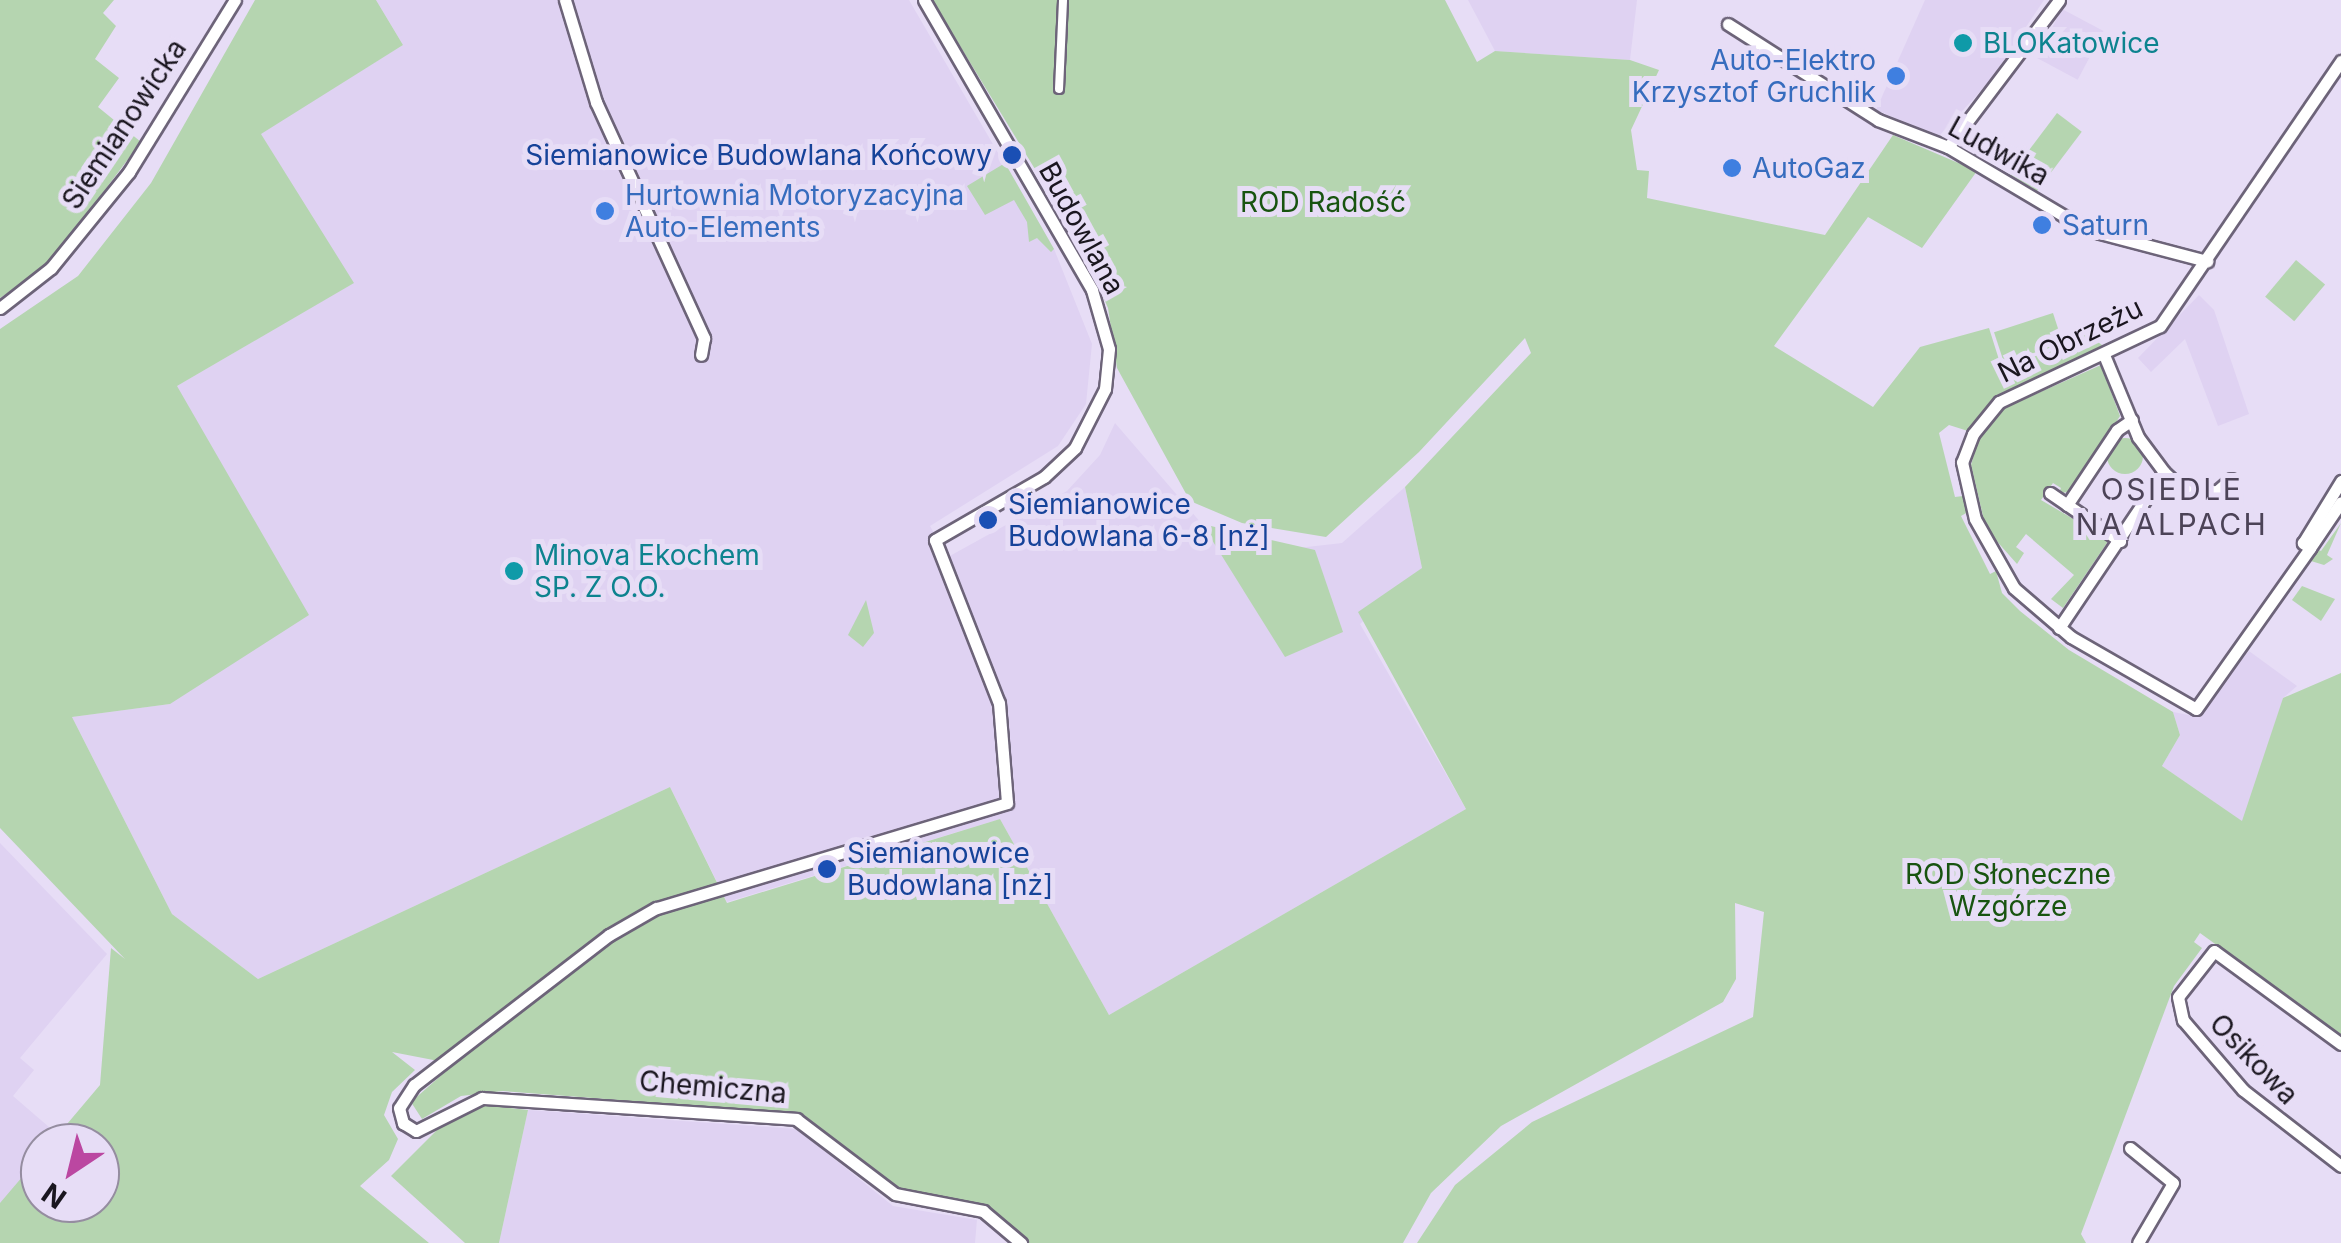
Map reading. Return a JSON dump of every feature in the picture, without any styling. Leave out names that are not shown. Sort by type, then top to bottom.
[{"type":"street","name":"Siemianowicka","points":[[0,308],[51,268],[129,172],[234,0]]},
{"type":"street","points":[[565,0],[596,102],[704,338],[701,355]]},
{"type":"street","name":"Budowlana","points":[[404,1095],[609,935],[656,908],[1007,803],[999,703],[935,540],[1044,477],[1076,448],[1105,390],[1109,350],[1092,290],[924,0]]},
{"type":"street","points":[[1059,88],[1062,0]]},
{"type":"street","points":[[1948,147],[2059,0]]},
{"type":"street","name":"Ludwika","points":[[1728,24],[1878,120],[1948,147],[2100,234],[2207,261]]},
{"type":"street","points":[[2207,261],[2341,61]]},
{"type":"street","name":"Na Obrzeżu","points":[[2207,261],[2160,326],[1999,402],[1973,434],[1962,462],[1975,519],[1998,567],[2059,628],[2191,708],[2201,705],[2310,548]]},
{"type":"street","points":[[2104,354],[2132,420],[2164,472],[2178,485],[2216,492],[2232,478]]},
{"type":"street","points":[[2067,505],[2117,430],[2132,420]]},
{"type":"street","points":[[2059,628],[2164,472]]},
{"type":"street","points":[[2340,484],[2303,542],[2310,548],[2341,502]]},
{"type":"street","points":[[2050,493],[2120,540]]},
{"type":"street","name":"Osikowa","points":[[2341,1044],[2214,951],[2178,997],[2183,1020],[2243,1090],[2341,1166]]},
{"type":"street","name":"Chemiczna","points":[[404,1095],[400,1116],[416,1131],[482,1098],[796,1120],[895,1194],[983,1211],[1020,1243]]},
{"type":"street","points":[[2130,1148],[2173,1183],[2138,1243]]},
{"type":"shaded area","points":[[376,0],[909,0],[1054,249],[1092,344],[1086,404],[1058,446],[930,526],[948,557],[1067,491],[1100,455],[1115,423],[1202,524],[1298,548],[1342,543],[1405,487],[1422,568],[1360,624],[1466,809],[1109,1015],[1000,819],[727,902],[670,787],[258,979],[172,914],[72,717],[170,704],[177,386],[353,283],[260,133],[403,45]]},
{"type":"shaded area","points":[[1468,0],[1637,0],[1630,60],[1495,51]]},
{"type":"shaded area","points":[[1925,0],[2044,0],[1990,81],[1939,136],[1876,110]]},
{"type":"shaded area","points":[[2062,9],[2103,31],[2078,80],[2036,58]]},
{"type":"shaded area","points":[[2199,295],[2214,310],[2249,414],[2218,426],[2185,339],[2151,372],[2138,358]]},
{"type":"shaded area","points":[[2249,651],[2297,686],[2283,698],[2243,822],[2162,766],[2180,735],[2173,712],[2194,716]]},
{"type":"shaded area","points":[[0,843],[107,954],[20,1058],[34,1070],[13,1096],[44,1123],[20,1123],[20,1191],[0,1214]]},
{"type":"shaded area","points":[[528,1110],[797,1129],[893,1206],[977,1220],[975,1243],[499,1243]]},
{"type":"green space","points":[[0,0],[114,0],[103,13],[116,26],[95,59],[119,78],[98,107],[141,142],[46,268],[0,298]]},
{"type":"green space","points":[[255,0],[376,0],[403,45],[261,134],[354,283],[177,386],[309,615],[170,704],[72,717],[172,914],[258,979],[670,787],[727,903],[1000,819],[1109,1015],[1466,809],[1358,612],[1422,568],[1405,487],[1531,353],[1525,338],[1419,452],[1326,537],[1242,523],[1190,501],[1117,368],[1108,308],[1080,243],[932,0],[1445,0],[1477,62],[1495,51],[1630,60],[1659,70],[1631,130],[1637,170],[1649,171],[1647,198],[1825,235],[1893,135],[1977,171],[1922,248],[1868,217],[1774,346],[1873,407],[1920,347],[1989,328],[2001,366],[2067,347],[2079,328],[2106,348],[1995,396],[1968,431],[1949,425],[1939,433],[1955,497],[1963,496],[1968,512],[1961,516],[1990,574],[1996,571],[2002,593],[2020,611],[2069,650],[2173,712],[2180,735],[2162,766],[2242,821],[2283,698],[2341,673],[2341,1035],[2200,933],[2194,942],[2202,948],[2174,986],[2081,1234],[2086,1243],[1417,1243],[1455,1185],[1532,1122],[1753,1017],[1764,912],[1735,903],[1736,979],[1723,1002],[1501,1126],[1431,1193],[1403,1243],[1026,1243],[982,1205],[907,1193],[885,1181],[800,1114],[503,1091],[461,1096],[422,1119],[411,1102],[454,1064],[392,1052],[415,1070],[392,1092],[384,1115],[398,1139],[389,1160],[360,1186],[429,1243],[0,1243],[0,1203],[20,1180],[20,1223],[120,1223],[120,1123],[68,1123],[100,1085],[111,948],[125,959],[0,828],[0,329],[78,276],[151,183]]},
{"type":"green space","points":[[2057,113],[2082,132],[2035,194],[2010,175]]},
{"type":"green space","points":[[1005,163],[1054,249],[1051,252],[1037,238],[1029,242],[1027,222],[1014,200],[985,215],[967,186]]},
{"type":"green space","points":[[2296,260],[2325,284],[2294,321],[2265,297]]},
{"type":"green space","points":[[2053,313],[2063,343],[2004,363],[1994,332]]},
{"type":"green space","points":[[2101,365],[2120,416],[2072,491],[2058,494],[2061,488],[2053,483],[2041,500],[2109,540],[2063,608],[2051,599],[2074,575],[2026,534],[2016,547],[2024,553],[2017,564],[1986,529],[1971,465],[1980,434],[1998,411]]},
{"type":"green space","points":[[2125,438],[2138,443],[2143,456],[2138,469],[2125,474],[2112,469],[2107,456],[2112,443]]},
{"type":"green space","points":[[2341,523],[2327,555],[2333,559],[2324,565],[2311,561],[2315,548],[2321,551]]},
{"type":"green space","points":[[1202,524],[1315,550],[1343,632],[1285,657]]},
{"type":"green space","points":[[2302,586],[2335,599],[2321,621],[2292,600]]},
{"type":"green space","points":[[866,600],[874,633],[863,647],[848,635]]},
{"type":"green space","points":[[484,1105],[528,1110],[499,1243],[465,1243],[391,1176],[447,1120]]},
{"type":"place","name":"BLOKatowice","points":[[1963,43]]},
{"type":"place","name":"Auto-Elektro Krzysztof Gruchlik","points":[[1896,76]]},
{"type":"place","name":"Siemianowice Budowlana Końcowy","points":[[1012,155]]},
{"type":"place","name":"AutoGaz","points":[[1732,168]]},
{"type":"place","name":"Hurtownia Motoryzacyjna Auto-Elements","points":[[605,211]]},
{"type":"place","name":"Saturn","points":[[2042,225]]},
{"type":"place","name":"Siemianowice Budowlana 6-8 [nż]","points":[[988,520]]},
{"type":"place","name":"Minova Ekochem SP. Z O.O.","points":[[514,571]]},
{"type":"place","name":"Siemianowice Budowlana [nż]","points":[[827,869]]},
{"type":"district","name":"OSIEDLE NA ALPACH","points":[[2172,506]]},
{"type":"park label","name":"ROD Radość","points":[[1323,202]]},
{"type":"park label","name":"ROD Słoneczne Wzgórze","points":[[2008,890]]}]
